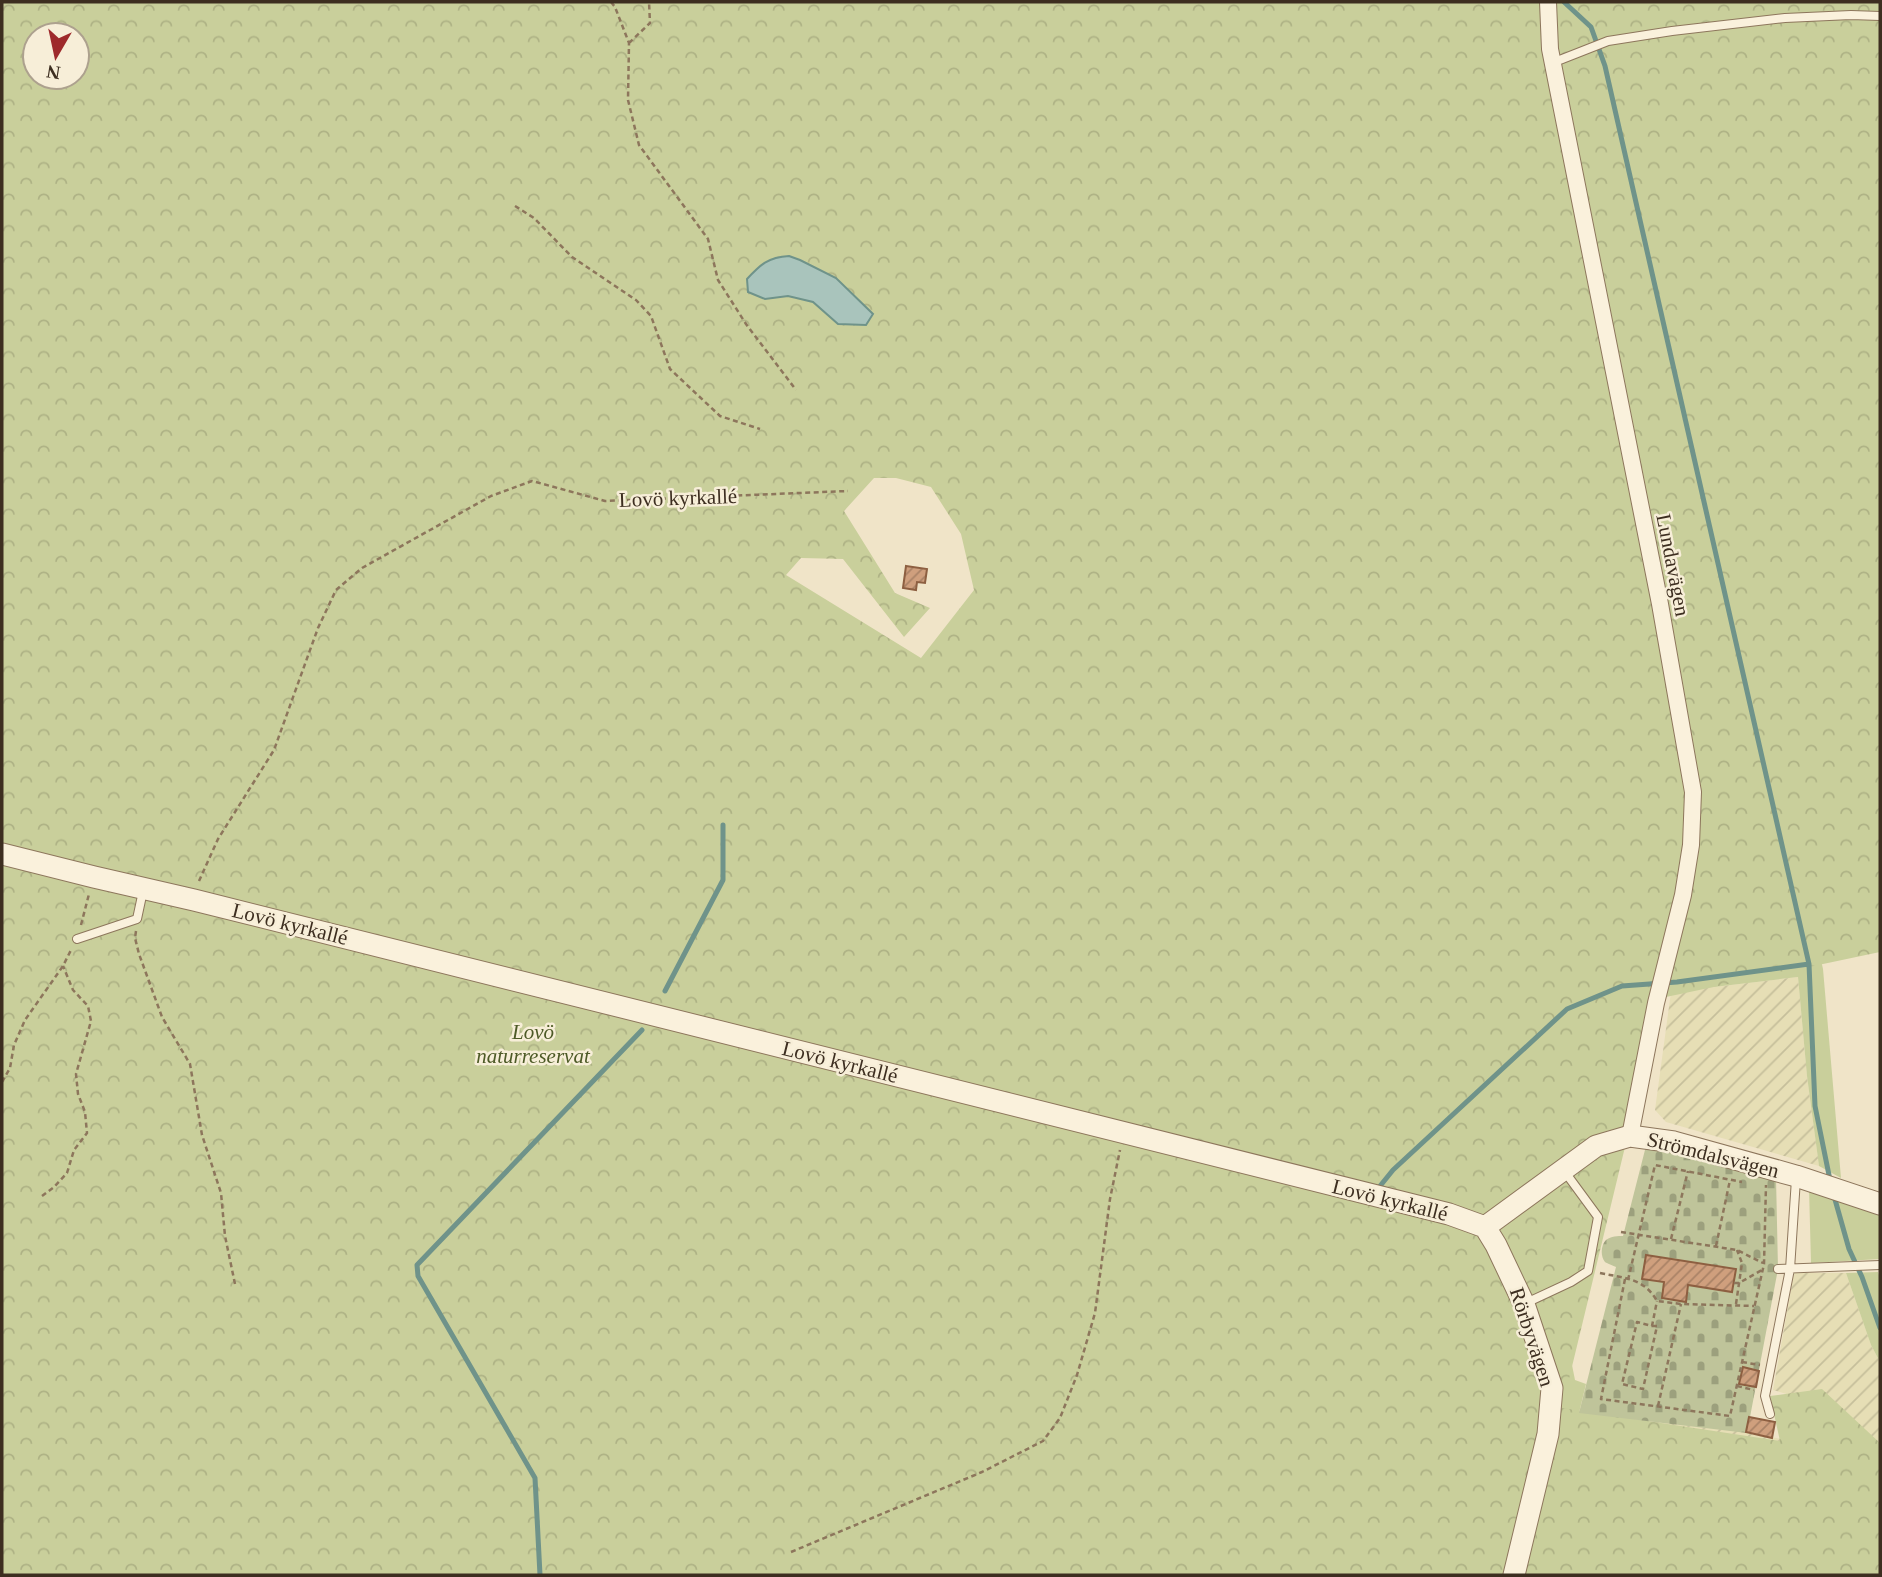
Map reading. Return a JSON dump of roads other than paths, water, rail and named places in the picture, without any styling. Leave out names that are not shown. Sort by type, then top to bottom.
[{"type":"street","name":"Lundavägen","points":[[1548,5],[1552,63],[1660,604],[1693,792],[1689,858],[1683,895],[1656,1003],[1630,1136]]},
{"type":"street","name":"Lovö kyrkallé","points":[[2,853],[1449,1214],[1485,1227]]},
{"type":"street","name":"Strömdalsvägen","points":[[1485,1227],[1596,1146],[1630,1136],[1674,1142],[1796,1176],[1880,1204]]},
{"type":"street","name":"Rörbyvägen","points":[[1485,1227],[1524,1304],[1552,1388],[1548,1434],[1514,1575]]},
{"type":"lane","points":[[1552,63],[1608,41],[1672,31],[1785,18],[1880,16]]},
{"type":"lane","points":[[77,939],[137,919],[144,888]]},
{"type":"lane","points":[[1524,1304],[1588,1271],[1598,1217],[1563,1169]]},
{"type":"lane","points":[[1770,1414],[1765,1396],[1790,1269],[1796,1176]]},
{"type":"lane","points":[[1778,1269],[1880,1265]]},
{"type":"water","points":[[789,256],[836,278],[873,314],[866,325],[838,324],[813,302],[788,296],[765,299],[748,292],[747,279],[756,270],[770,260]]},
{"type":"waterway","points":[[1564,2],[1591,27],[1605,66],[1809,964],[1815,1106],[1830,1180]]},
{"type":"waterway","points":[[665,991],[723,880],[723,825]]},
{"type":"waterway","points":[[1376,1191],[1393,1170],[1567,1009],[1622,986],[1677,982],[1809,964]]},
{"type":"waterway","points":[[540,1575],[535,1478],[418,1276],[417,1265],[642,1030]]},
{"type":"waterway","points":[[1834,1196],[1849,1249],[1880,1328]]},
{"type":"park label","name":"Lovö naturreservat","points":[[533,1044]]}]
